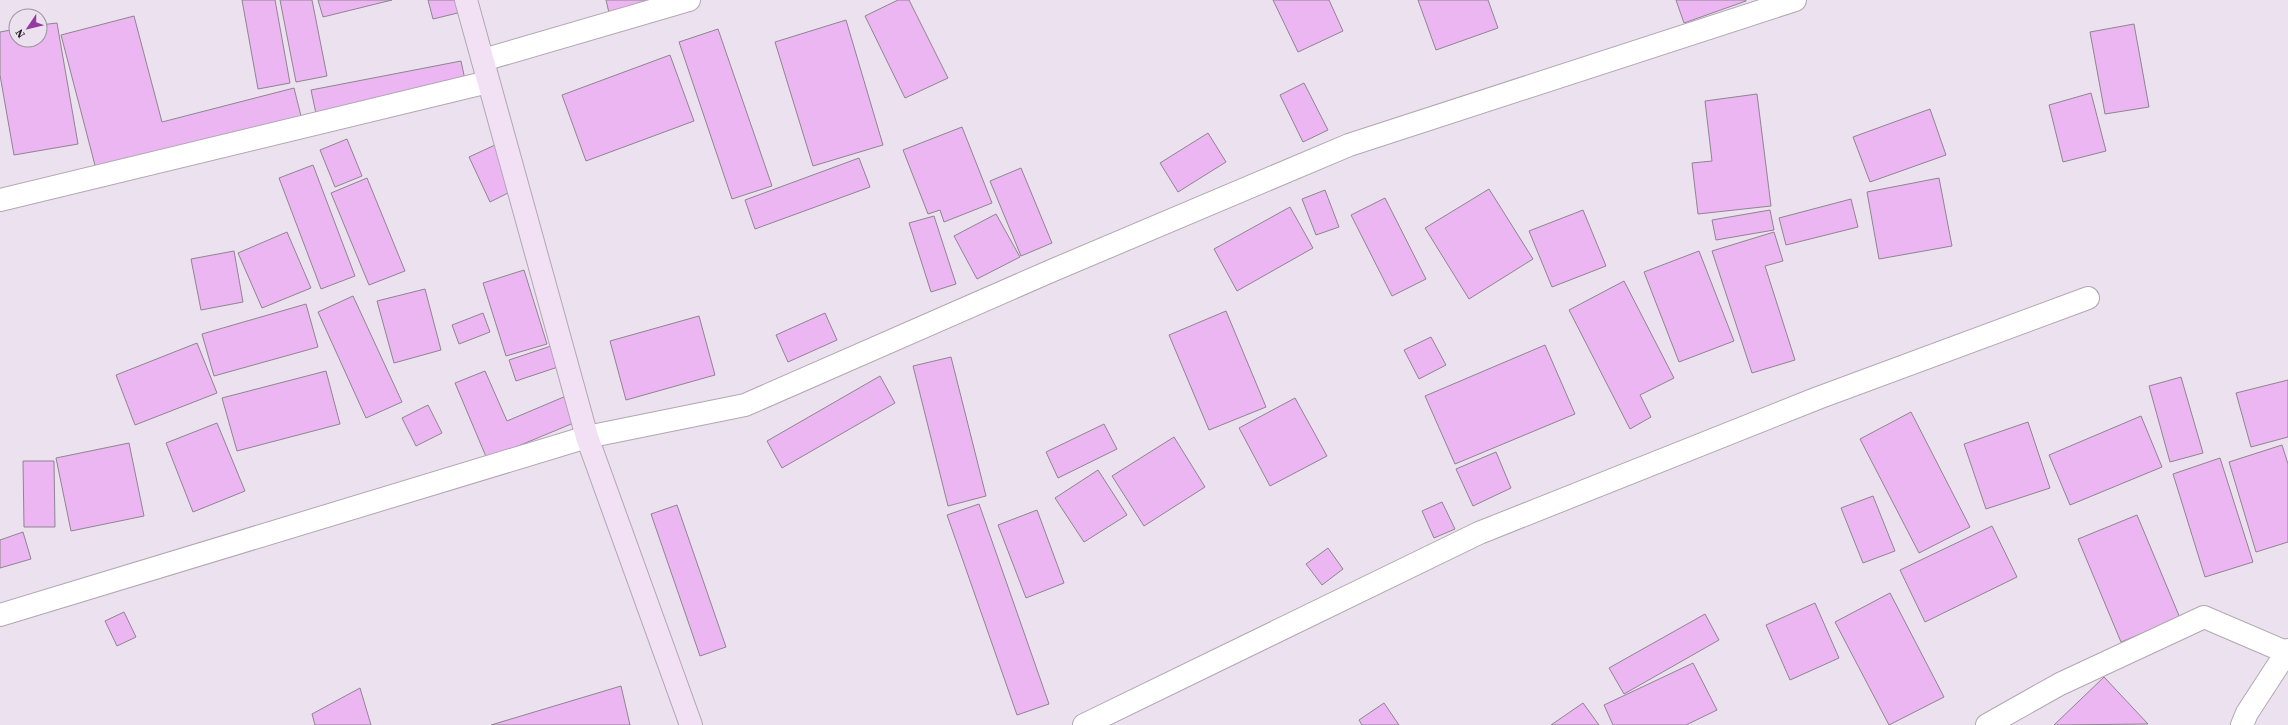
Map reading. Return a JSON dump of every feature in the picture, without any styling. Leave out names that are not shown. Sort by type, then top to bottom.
[{"type":"street","points":[[466,0],[587,437],[691,725]]},
{"type":"street","points":[[483,60],[690,0]]},
{"type":"street","points":[[0,615],[587,437],[744,405],[1051,271],[1349,145],[1795,0]]},
{"type":"street","points":[[0,200],[488,82]]},
{"type":"street","points":[[1084,725],[1479,533],[1818,398],[2088,298]]},
{"type":"street","points":[[1987,725],[2060,684],[2204,618],[2288,652],[2247,713],[2242,725]]},
{"type":"building","points":[[242,0],[275,0],[290,83],[258,89]]},
{"type":"building","points":[[280,0],[312,0],[327,76],[296,82]]},
{"type":"building","points":[[318,0],[392,0],[323,17]]},
{"type":"building","points":[[428,0],[463,0],[466,11],[433,19]]},
{"type":"building","points":[[606,0],[673,0],[610,17]]},
{"type":"building","points":[[898,0],[909,0],[948,78],[905,98],[865,16]]},
{"type":"building","points":[[1273,0],[1329,0],[1343,31],[1298,52]]},
{"type":"building","points":[[1418,0],[1488,0],[1498,28],[1436,50]]},
{"type":"building","points":[[1676,0],[1746,0],[1746,1],[1684,23]]},
{"type":"building","points":[[134,16],[162,122],[294,88],[302,120],[97,173],[61,35]]},
{"type":"building","points":[[846,20],[883,145],[813,166],[775,42]]},
{"type":"building","points":[[57,23],[78,144],[14,155],[0,75],[0,32],[8,30],[8,48],[48,48],[48,24]]},
{"type":"building","points":[[2134,24],[2149,107],[2105,114],[2090,32]]},
{"type":"building","points":[[718,29],[772,186],[732,199],[679,42]]},
{"type":"building","points":[[670,55],[694,121],[586,161],[562,95]]},
{"type":"building","points":[[461,61],[468,94],[318,123],[311,90]]},
{"type":"building","points":[[1304,83],[1328,130],[1303,142],[1280,95]]},
{"type":"building","points":[[2091,93],[2106,151],[2063,162],[2049,105]]},
{"type":"building","points":[[1757,94],[1771,206],[1698,214],[1692,163],[1712,161],[1705,101]]},
{"type":"building","points":[[1930,109],[1946,155],[1870,182],[1853,137]]},
{"type":"building","points":[[962,127],[992,203],[944,222],[940,210],[928,214],[903,150]]},
{"type":"building","points":[[1208,133],[1226,162],[1178,192],[1160,163]]},
{"type":"building","points":[[347,139],[362,176],[335,187],[320,150]]},
{"type":"building","points":[[495,145],[516,189],[490,202],[469,157]]},
{"type":"building","points":[[859,158],[870,187],[755,229],[745,200]]},
{"type":"building","points":[[313,165],[355,276],[321,289],[279,178]]},
{"type":"building","points":[[1021,168],[1052,243],[1021,256],[990,181]]},
{"type":"building","points":[[367,178],[405,271],[369,285],[331,193]]},
{"type":"building","points":[[1939,178],[1952,246],[1879,259],[1867,192]]},
{"type":"building","points":[[1489,189],[1533,259],[1469,299],[1425,228]]},
{"type":"building","points":[[1325,190],[1339,227],[1316,235],[1302,199]]},
{"type":"building","points":[[1385,198],[1426,279],[1392,296],[1351,215]]},
{"type":"building","points":[[1851,199],[1858,227],[1786,245],[1779,218]]},
{"type":"building","points":[[1290,207],[1313,248],[1237,291],[1214,249]]},
{"type":"building","points":[[1583,210],[1606,266],[1552,287],[1529,231]]},
{"type":"building","points":[[1770,210],[1774,230],[1716,240],[1712,220]]},
{"type":"building","points":[[996,214],[1020,257],[977,279],[954,236]]},
{"type":"building","points":[[934,216],[956,284],[931,292],[909,223]]},
{"type":"building","points":[[287,232],[311,288],[262,308],[238,253]]},
{"type":"building","points":[[1774,232],[1783,261],[1765,266],[1795,360],[1752,373],[1712,251]]},
{"type":"building","points":[[234,251],[243,302],[201,310],[191,259]]},
{"type":"building","points":[[1699,251],[1734,341],[1679,362],[1644,272]]},
{"type":"building","points":[[524,270],[547,344],[506,356],[483,283]]},
{"type":"building","points":[[1624,281],[1674,378],[1640,395],[1651,417],[1630,429],[1569,310]]},
{"type":"building","points":[[425,289],[441,350],[394,363],[377,301]]},
{"type":"building","points":[[353,296],[402,402],[366,418],[318,312]]},
{"type":"building","points":[[306,304],[318,347],[214,376],[202,334]]},
{"type":"building","points":[[1226,311],[1266,407],[1209,430],[1169,335]]},
{"type":"building","points":[[483,313],[490,332],[459,344],[452,325]]},
{"type":"building","points":[[825,313],[837,340],[788,362],[776,335]]},
{"type":"building","points":[[699,316],[715,375],[626,400],[610,341]]},
{"type":"building","points":[[1431,337],[1446,365],[1419,379],[1404,350]]},
{"type":"building","points":[[197,343],[217,393],[135,425],[116,375]]},
{"type":"building","points":[[554,345],[561,366],[516,381],[509,360]]},
{"type":"building","points":[[1545,345],[1575,414],[1455,464],[1425,396]]},
{"type":"building","points":[[951,357],[986,496],[948,506],[913,366]]},
{"type":"building","points":[[326,371],[340,424],[237,451],[222,398]]},
{"type":"building","points":[[485,371],[507,421],[566,396],[576,422],[487,459],[455,383]]},
{"type":"building","points":[[880,376],[895,403],[782,468],[767,441]]},
{"type":"building","points":[[2181,377],[2203,453],[2170,462],[2149,386]]},
{"type":"building","points":[[2288,380],[2288,437],[2251,447],[2236,393]]},
{"type":"building","points":[[1295,398],[1327,456],[1270,486],[1239,428]]},
{"type":"building","points":[[428,405],[442,433],[416,446],[402,418]]},
{"type":"building","points":[[1911,412],[1970,527],[1919,553],[1860,439]]},
{"type":"building","points":[[2141,416],[2162,467],[2070,505],[2049,455]]},
{"type":"building","points":[[2028,422],[2050,488],[1986,509],[1964,444]]},
{"type":"building","points":[[217,423],[245,491],[193,512],[166,443]]},
{"type":"building","points":[[1104,424],[1117,449],[1058,478],[1046,452]]},
{"type":"building","points":[[1174,437],[1205,487],[1144,526],[1112,476]]},
{"type":"building","points":[[129,443],[144,516],[71,531],[56,458]]},
{"type":"building","points":[[2282,445],[2288,464],[2288,542],[2256,552],[2229,462]]},
{"type":"building","points":[[1496,452],[1511,488],[1473,506],[1456,469]]},
{"type":"building","points":[[2220,458],[2253,562],[2205,577],[2173,474]]},
{"type":"building","points":[[23,461],[54,461],[55,527],[24,527]]},
{"type":"building","points":[[1098,470],[1127,515],[1084,542],[1055,498]]},
{"type":"building","points":[[1873,496],[1895,551],[1863,563],[1841,508]]},
{"type":"building","points":[[1442,502],[1455,529],[1434,538],[1422,511]]},
{"type":"building","points":[[979,504],[1049,704],[1017,715],[947,515]]},
{"type":"building","points":[[677,505],[726,647],[700,656],[651,514]]},
{"type":"building","points":[[1037,510],[1064,583],[1026,598],[998,525]]},
{"type":"building","points":[[2137,515],[2180,618],[2121,642],[2078,539]]},
{"type":"building","points":[[1992,526],[2017,577],[1925,622],[1900,570]]},
{"type":"building","points":[[23,532],[31,559],[0,568],[0,540]]},
{"type":"building","points":[[1328,548],[1343,569],[1322,585],[1306,564]]},
{"type":"building","points":[[1890,593],[1944,697],[1889,725],[1835,622]]},
{"type":"building","points":[[1815,603],[1839,658],[1790,680],[1766,625]]},
{"type":"building","points":[[124,612],[136,637],[117,646],[105,621]]},
{"type":"building","points":[[1705,614],[1719,640],[1624,694],[1609,668]]},
{"type":"building","points":[[1693,663],[1717,710],[1686,725],[1613,725],[1604,705]]},
{"type":"building","points":[[2104,677],[2148,724],[2054,725]]},
{"type":"building","points":[[621,686],[630,725],[491,725]]},
{"type":"building","points":[[360,688],[371,725],[315,725],[312,714]]},
{"type":"building","points":[[1384,703],[1399,725],[1362,725],[1359,720]]},
{"type":"building","points":[[1583,703],[1599,725],[1551,725]]}]
